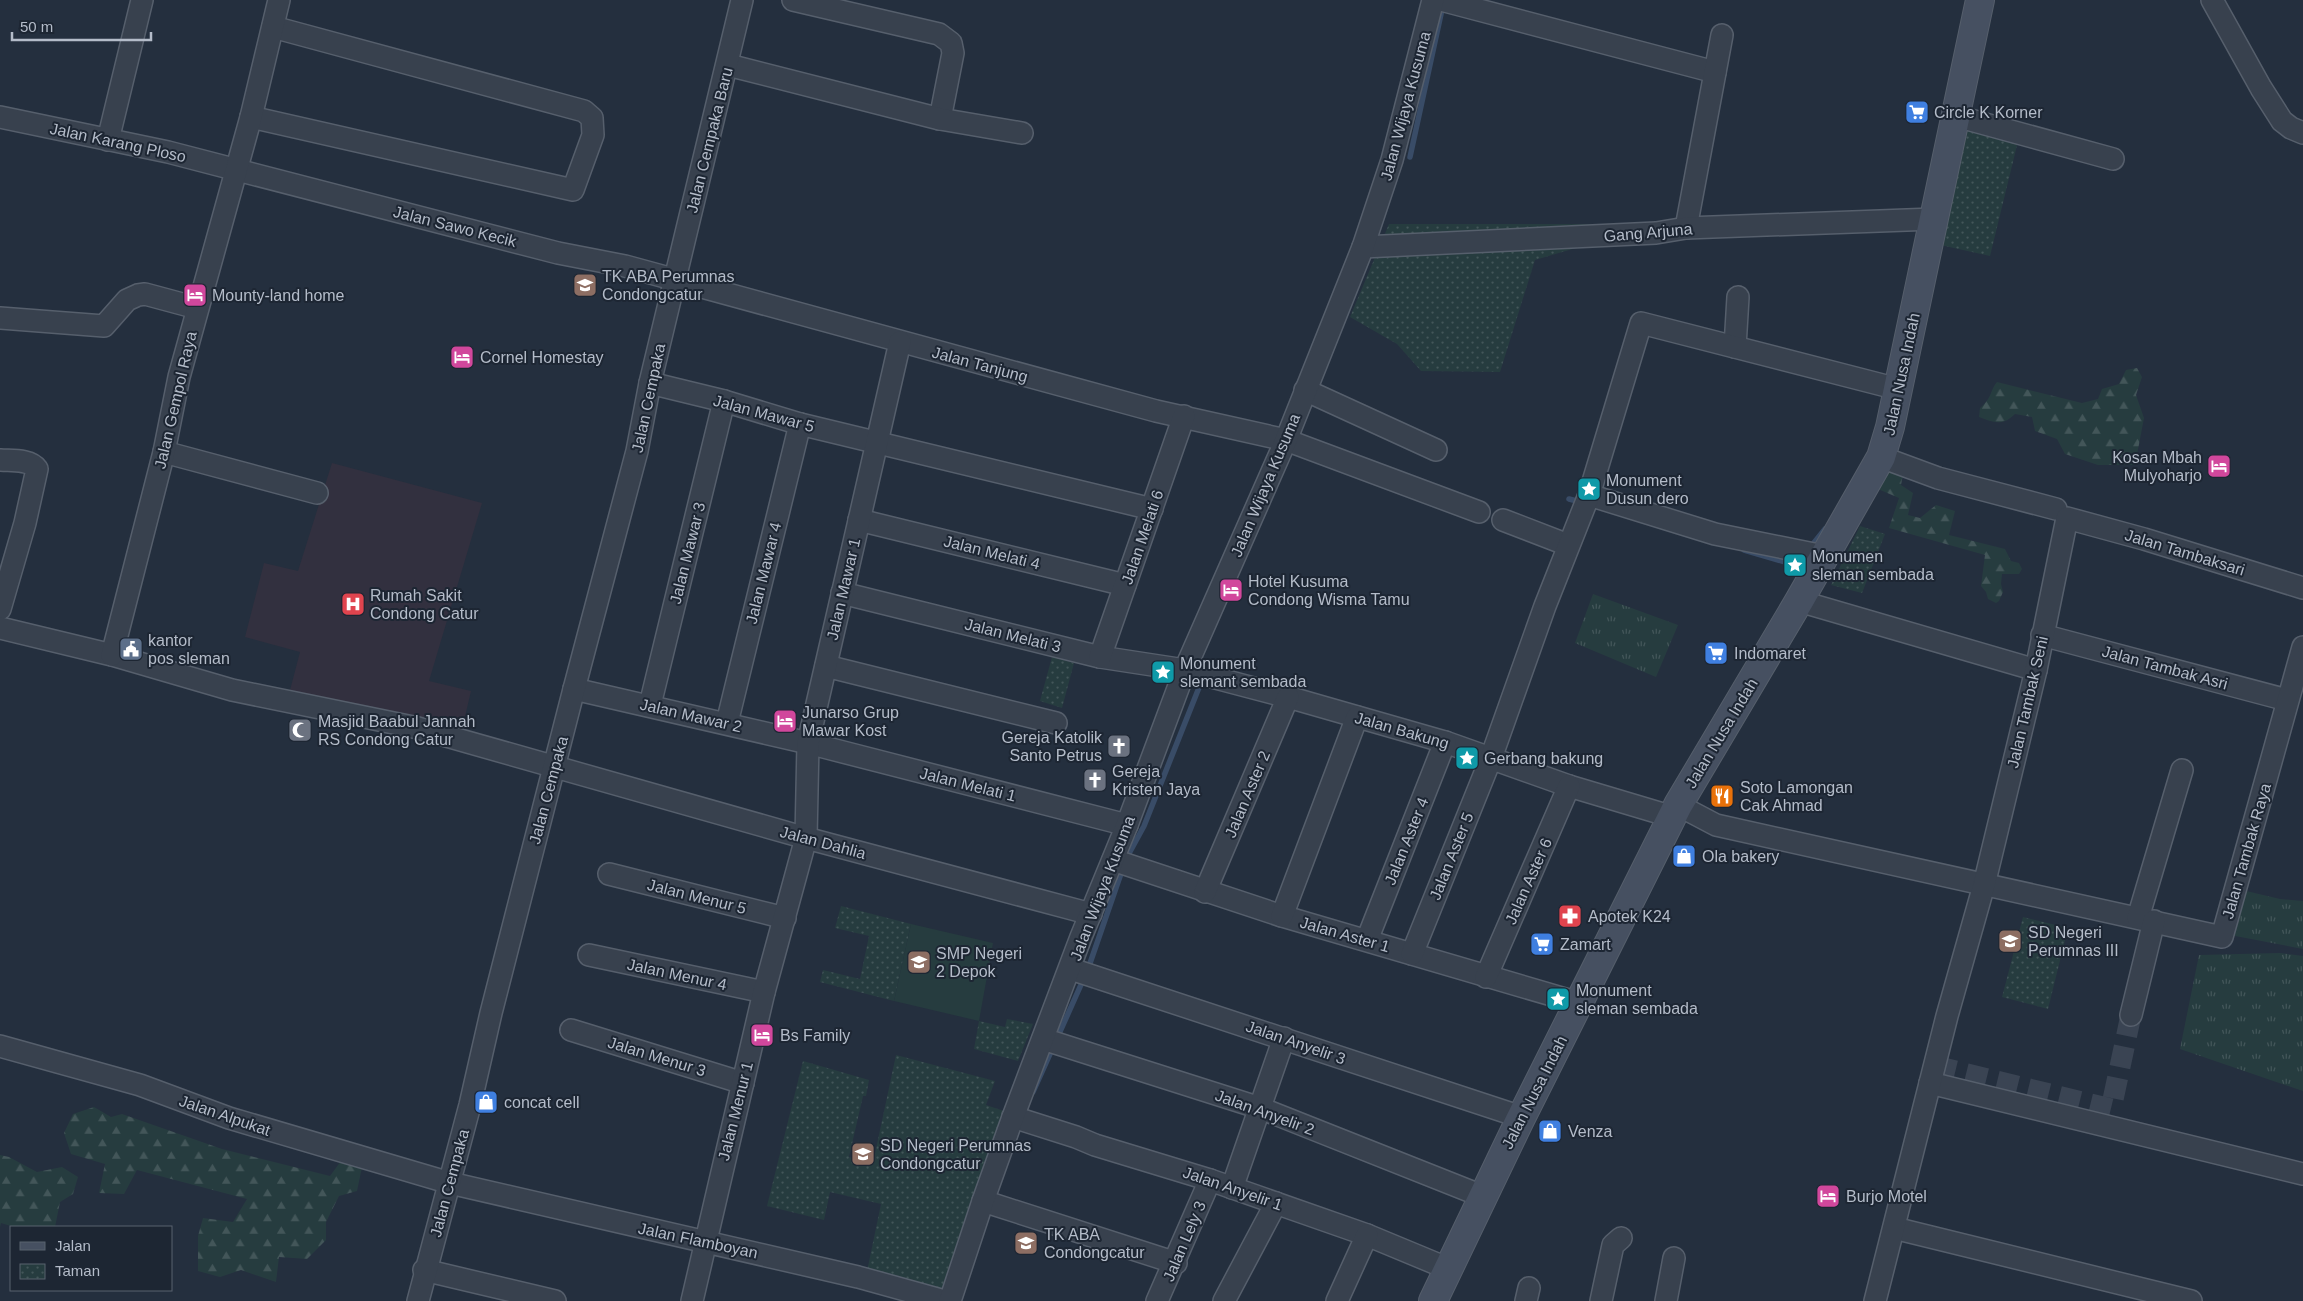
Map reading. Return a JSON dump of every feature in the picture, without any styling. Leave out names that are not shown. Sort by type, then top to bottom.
[{"type":"main road","name":"Jalan Nusa Indah","points":[[1433,1301],[1482,1196],[1676,811],[1800,601],[1881,457],[1890,427],[1980,0]]},
{"type":"street","points":[[108,140],[142,0]]},
{"type":"street","name":"Jalan Gempol Raya","points":[[112,655],[164,452],[179,377],[251,117],[279,0]]},
{"type":"street","name":"Jalan Cempaka Baru","points":[[676,279],[698,177],[728,65],[742,0]]},
{"type":"street","points":[[793,0],[939,34],[947,39],[953,53],[940,119]]},
{"type":"street","name":"Jalan Wijaya Kusuma","points":[[950,1301],[1013,1117],[1050,1041],[1078,970],[1091,914],[1119,863],[1127,825],[1185,670],[1286,440],[1363,246],[1392,160],[1433,0]]},
{"type":"street","points":[[1441,0],[1715,72]]},
{"type":"street","points":[[2212,0],[2260,88],[2282,121],[2291,128],[2303,133]]},
{"type":"street","points":[[251,117],[573,190],[593,135],[592,118],[584,111],[273,27]]},
{"type":"street","points":[[1686,228],[1722,35]]},
{"type":"street","points":[[728,65],[940,119],[1022,133]]},
{"type":"street","points":[[1956,116],[2113,159]]},
{"type":"street","name":"Jalan Karang Ploso","points":[[0,117],[168,152],[235,170]]},
{"type":"street","name":"Jalan Sawo Kecik","points":[[235,170],[558,253],[625,266],[676,279]]},
{"type":"street","name":"Gang Arjuna","points":[[1363,246],[1656,233],[1686,228],[1934,219]]},
{"type":"street","name":"Jalan Tanjung","points":[[676,279],[1156,411],[1286,440],[1479,512]]},
{"type":"street","name":"Jalan Cempaka","points":[[418,1301],[424,1270],[450,1183],[491,1013],[637,451],[650,383],[676,279]]},
{"type":"street","points":[[0,318],[104,326],[126,300],[145,294],[197,308]]},
{"type":"street","points":[[1738,297],[1735,347],[1898,389]]},
{"type":"street","name":"Jalan Aster 5","points":[[1412,954],[1491,758],[1568,545],[1589,495],[1641,322],[1735,347]]},
{"type":"street","name":"Jalan Mawar 1","points":[[806,838],[808,743],[900,342]]},
{"type":"street","name":"Jalan Mawar 5","points":[[650,383],[724,401],[800,424],[1152,509]]},
{"type":"street","points":[[1305,390],[1436,450]]},
{"type":"street","name":"Jalan Mawar 3","points":[[650,705],[724,401]]},
{"type":"street","name":"Jalan Melati 6","points":[[1100,657],[1184,416]]},
{"type":"street","name":"Jalan Mawar 4","points":[[727,723],[800,424]]},
{"type":"street","points":[[164,452],[318,493]]},
{"type":"street","name":"Jalan Tambaksari","points":[[1881,457],[1938,478],[2144,538],[2303,588]]},
{"type":"street","points":[[0,460],[28,463],[34,465],[37,469],[25,523],[0,609]]},
{"type":"street","points":[[1589,495],[1715,534],[1824,556]]},
{"type":"street","name":"Jalan Tambak Seni","points":[[1875,1301],[1930,1083],[1984,885],[2036,670],[2061,514]]},
{"type":"street","name":"Jalan Melati 4","points":[[859,520],[1125,585]]},
{"type":"street","points":[[1503,520],[1568,545]]},
{"type":"street","name":"Jalan Melati 3","points":[[842,593],[1100,657],[1185,670]]},
{"type":"street","points":[[1800,601],[2036,670]]},
{"type":"street","name":"Jalan Dahlia","points":[[0,628],[112,655],[232,690],[418,728],[806,838],[1091,914]]},
{"type":"street","name":"Jalan Tambak Asri","points":[[2042,635],[2288,700]]},
{"type":"street","name":"Jalan Tambak Raya","points":[[1676,811],[1716,825],[2222,937],[2303,647]]},
{"type":"street","points":[[826,666],[1056,723]]},
{"type":"street","name":"Jalan Bakung","points":[[1185,670],[1445,742],[1569,786],[1676,811]]},
{"type":"street","name":"Jalan Mawar 2","points":[[574,689],[808,743]]},
{"type":"street","name":"Jalan Aster 2","points":[[1205,892],[1288,697]]},
{"type":"street","points":[[1282,916],[1357,717]]},
{"type":"street","name":"Jalan Aster 4","points":[[1367,940],[1445,742]]},
{"type":"street","name":"Jalan Melati 1","points":[[808,743],[1127,825]]},
{"type":"street","points":[[2131,1015],[2146,920],[2182,770]]},
{"type":"street","name":"Jalan Aster 6","points":[[1486,977],[1569,786]]},
{"type":"street","name":"Jalan Menur 1","points":[[692,1301],[707,1241],[723,1160],[736,1117],[742,1083],[764,992],[806,838]]},
{"type":"street","name":"Jalan Aster 1","points":[[1119,863],[1282,916],[1579,1003]]},
{"type":"street","name":"Jalan Menur 5","points":[[609,874],[785,918]]},
{"type":"street","name":"Jalan Menur 4","points":[[590,955],[764,992]]},
{"type":"street","name":"Jalan Anyelir 3","points":[[1078,970],[1509,1113],[1519,1122]]},
{"type":"street","name":"Jalan Menur 3","points":[[571,1030],[742,1083]]},
{"type":"street","points":[[1232,1188],[1284,1038]]},
{"type":"street","name":"Jalan Anyelir 2","points":[[1050,1041],[1260,1108],[1406,1164],[1482,1196]]},
{"type":"street","name":"Jalan Alpukat","points":[[0,1046],[140,1085],[230,1118],[450,1183]]},
{"type":"street","points":[[1930,1083],[2303,1174]]},
{"type":"street","name":"Jalan Anyelir 1","points":[[1013,1117],[1095,1145],[1210,1180],[1367,1236],[1449,1268]]},
{"type":"street","name":"Jalan Lely 3","points":[[1157,1301],[1176,1263],[1210,1180]]},
{"type":"street","name":"Jalan Flamboyan","points":[[450,1183],[707,1241],[858,1277],[945,1301]]},
{"type":"street","points":[[983,1200],[1176,1263]]},
{"type":"street","points":[[1224,1301],[1276,1203]]},
{"type":"street","points":[[1894,1228],[2191,1301]]},
{"type":"street","points":[[1337,1301],[1367,1236]]},
{"type":"street","points":[[1601,1301],[1613,1245],[1621,1238]]},
{"type":"street","points":[[1666,1301],[1674,1258]]},
{"type":"street","points":[[424,1270],[507,1295],[555,1301]]},
{"type":"shaded area","name":"Rumah Sakit Condong Catur","points":[[332,463],[482,503],[429,681],[471,691],[460,738],[289,694],[300,652],[245,637],[264,563],[298,571]]},
{"type":"green space","points":[[1964,124],[2019,137],[1990,256],[1936,244]]},
{"type":"green space","points":[[1389,224],[1658,224],[1535,260],[1500,372],[1421,371],[1397,344],[1350,317]]},
{"type":"green space","points":[[2137,368],[2142,377],[2136,395],[2144,418],[2135,465],[2098,465],[2065,454],[2057,439],[2035,431],[2032,417],[2015,414],[2011,418],[1998,422],[1979,417],[1980,408],[1989,398],[1997,382],[2082,403],[2098,399],[2102,389],[2119,384],[2126,370]]},
{"type":"green space","points":[[1891,461],[1904,469],[1901,485],[1913,493],[1908,515],[1920,518],[1936,505],[1955,511],[1949,535],[2005,549],[2011,561],[2019,563],[2022,569],[2019,574],[2002,574],[2001,584],[2003,592],[1999,601],[1996,603],[1988,599],[1986,592],[1981,586],[1985,555],[1889,528],[1899,498],[1878,489]]},
{"type":"green space","points":[[1860,526],[1885,534],[1862,593],[1831,585]]},
{"type":"green space","points":[[1593,594],[1678,625],[1656,677],[1575,643]]},
{"type":"green space","points":[[1052,657],[1074,663],[1062,708],[1040,701]]},
{"type":"green space","points":[[2242,890],[2280,899],[2303,901],[2303,949],[2230,935]]},
{"type":"green space","points":[[841,906],[911,924],[894,1001],[820,982],[823,970],[860,979],[869,936],[835,928]]},
{"type":"green space","points":[[2023,917],[2068,928],[2048,1009],[2002,997]]},
{"type":"green space","points":[[911,924],[993,943],[979,1021],[894,1001]]},
{"type":"green space","points":[[2280,953],[2303,956],[2303,1091],[2180,1049],[2199,955]]},
{"type":"green space","points":[[1007,1019],[1033,1024],[1018,1061],[974,1049],[979,1021],[1005,1027]]},
{"type":"green space","name":"SD Negeri Perumnas Condongcatur","points":[[896,1055],[995,1081],[986,1105],[1004,1111],[939,1296],[866,1276],[881,1204],[830,1192],[824,1220],[767,1206],[803,1061],[869,1080],[866,1096],[863,1096],[849,1157],[873,1163]]},
{"type":"green space","points":[[94,1107],[111,1117],[122,1114],[222,1149],[330,1176],[341,1161],[362,1167],[357,1191],[339,1196],[326,1222],[326,1240],[307,1259],[279,1257],[276,1282],[241,1270],[220,1277],[198,1271],[198,1236],[203,1218],[233,1222],[247,1199],[137,1170],[124,1194],[99,1193],[105,1164],[71,1154],[64,1133],[73,1114]]},
{"type":"green space","points":[[0,1155],[9,1157],[37,1172],[62,1167],[78,1177],[73,1194],[60,1202],[55,1226],[11,1226],[1,1223],[0,1227]]},
{"type":"waterway","points":[[1410,157],[1443,5]]},
{"type":"waterway","points":[[1569,499],[1581,502]]},
{"type":"waterway","points":[[1809,549],[1825,529]]},
{"type":"waterway","points":[[1744,550],[1795,565],[1803,556]]},
{"type":"waterway","points":[[1088,969],[1126,859],[1144,826],[1202,680]]},
{"type":"waterway","points":[[1033,1092],[1084,978]]},
{"type":"tunnel","points":[[1935,1066],[2111,1109],[2131,1015]]},
{"type":"place","name":"Circle K Korner","points":[[1917,112]]},
{"type":"place","name":"TK ABA Perumnas Condongcatur","points":[[585,285]]},
{"type":"place","name":"Mounty-land home","points":[[195,295]]},
{"type":"place","name":"Cornel Homestay","points":[[462,357]]},
{"type":"place","name":"Kosan Mbah Mulyoharjo","points":[[2219,466]]},
{"type":"place","name":"Monument Dusun dero","points":[[1589,489]]},
{"type":"place","name":"Monumen sleman sembada","points":[[1795,565]]},
{"type":"place","name":"Hotel Kusuma Condong Wisma Tamu","points":[[1231,590]]},
{"type":"place","name":"Rumah Sakit Condong Catur","points":[[353,604]]},
{"type":"place","name":"kantor pos sleman","points":[[131,649]]},
{"type":"place","name":"Indomaret","points":[[1716,653]]},
{"type":"place","name":"Monument slemant sembada","points":[[1163,672]]},
{"type":"place","name":"Junarso Grup Mawar Kost","points":[[785,721]]},
{"type":"place","name":"Masjid Baabul Jannah RS Condong Catur","points":[[300,730]]},
{"type":"place","name":"Gereja Katolik Santo Petrus","points":[[1119,746]]},
{"type":"place","name":"Gerbang bakung","points":[[1467,758]]},
{"type":"place","name":"Gereja Kristen Jaya","points":[[1095,780]]},
{"type":"place","name":"Soto Lamongan Cak Ahmad","points":[[1722,796]]},
{"type":"place","name":"Ola bakery","points":[[1684,856]]},
{"type":"place","name":"Apotek K24","points":[[1570,916]]},
{"type":"place","name":"SD Negeri Perumnas III","points":[[2010,941]]},
{"type":"place","name":"Zamart","points":[[1542,944]]},
{"type":"place","name":"SMP Negeri 2 Depok","points":[[919,962]]},
{"type":"place","name":"Monument sleman sembada","points":[[1558,999]]},
{"type":"place","name":"Bs Family","points":[[762,1035]]},
{"type":"place","name":"concat cell","points":[[486,1102]]},
{"type":"place","name":"Venza","points":[[1550,1131]]},
{"type":"place","name":"SD Negeri Perumnas Condongcatur","points":[[863,1154]]},
{"type":"place","name":"Burjo Motel","points":[[1828,1196]]},
{"type":"place","name":"TK ABA Condongcatur","points":[[1026,1243]]}]
